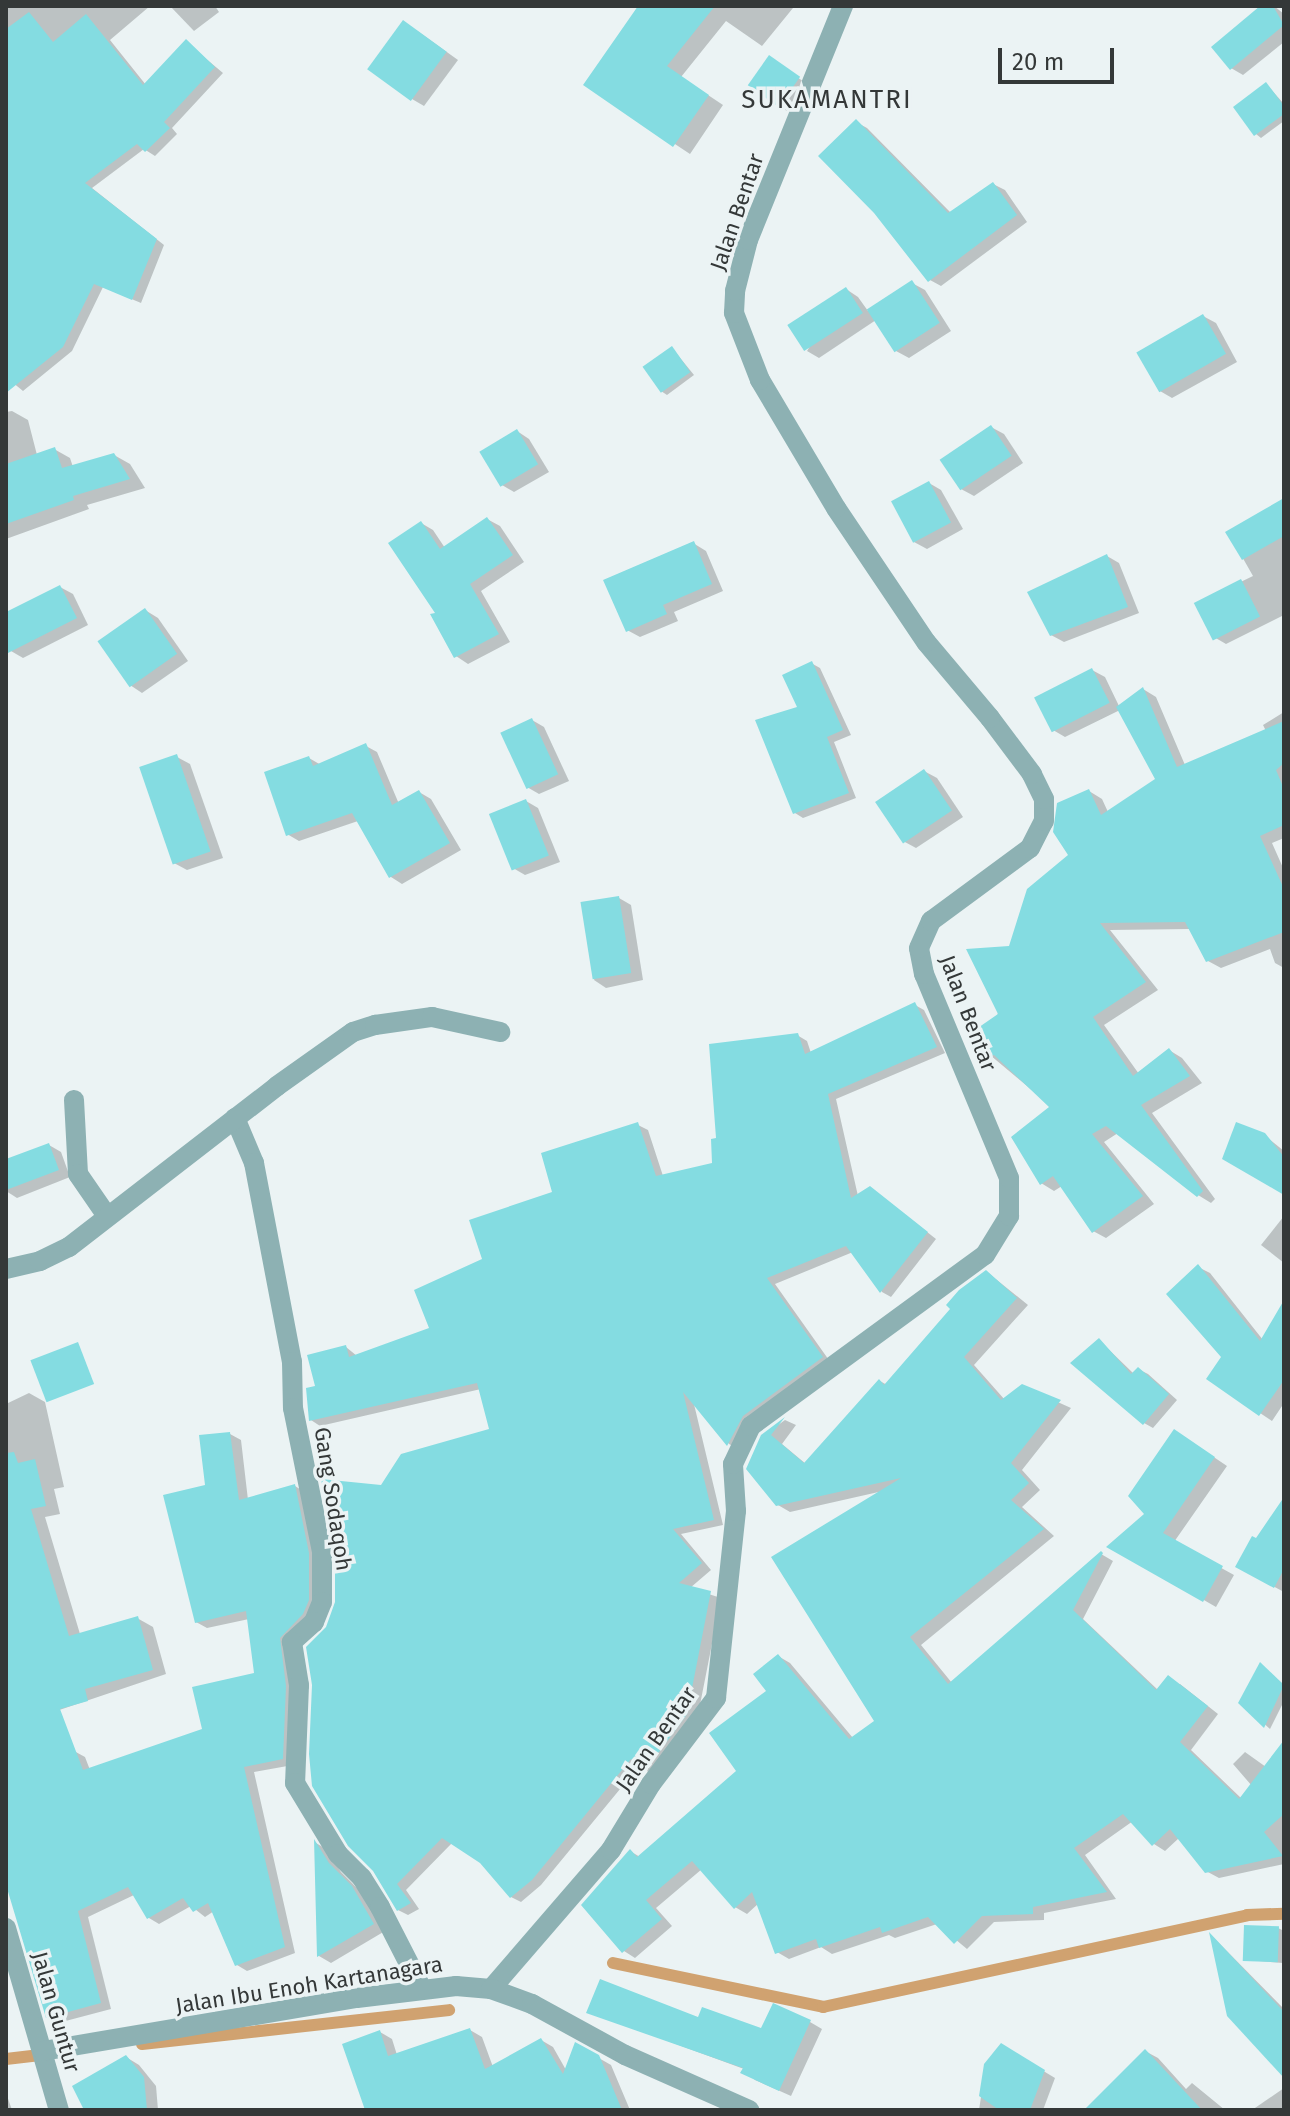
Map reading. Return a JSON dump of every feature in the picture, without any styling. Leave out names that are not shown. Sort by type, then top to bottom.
[{"type":"street","name":"Jalan Bentar","points":[[491,1989],[611,1850],[651,1784],[716,1698],[736,1511],[733,1464],[751,1426],[985,1255],[1009,1216],[1009,1178],[924,974],[919,948],[931,921],[1030,848],[1044,821],[1044,799],[1032,774],[926,642],[836,508],[760,380],[734,313],[735,291],[748,240],[843,6]]},
{"type":"street","points":[[6,1269],[40,1261],[69,1247],[235,1118],[353,1032],[375,1025],[432,1017],[500,1032]]},
{"type":"street","points":[[74,1100],[78,1174],[107,1216]]},
{"type":"street","name":"Gang Sodaqoh","points":[[235,1118],[254,1163],[292,1362],[293,1408],[322,1552],[322,1602],[314,1622],[292,1642],[299,1685],[295,1783],[338,1854],[362,1878],[380,1907],[422,1989]]},
{"type":"street","name":"Jalan Guntur","points":[[6,1928],[59,2109]]},
{"type":"street","name":"Jalan Ibu Enoh Kartanagara","points":[[43,2052],[264,2012],[422,1989],[491,1989],[532,2004],[625,2055],[749,2110]]},
{"type":"building","points":[[638,6],[715,6],[667,66],[709,95],[673,147],[583,85]]},
{"type":"building","points":[[1260,6],[1273,6],[1284,25],[1230,70],[1211,47]]},
{"type":"building","points":[[29,12],[53,42],[86,14],[143,85],[186,39],[215,67],[164,122],[170,128],[145,152],[137,144],[85,183],[157,239],[132,300],[94,284],[63,347],[6,393],[6,29]]},
{"type":"building","points":[[403,20],[447,52],[411,101],[367,69]]},
{"type":"building","points":[[769,55],[800,77],[779,107],[748,85]]},
{"type":"building","points":[[1266,82],[1284,106],[1284,114],[1254,136],[1233,107]]},
{"type":"building","points":[[856,119],[948,213],[993,182],[1017,215],[928,282],[874,213],[818,156]]},
{"type":"building","points":[[912,280],[940,323],[894,352],[867,309]]},
{"type":"building","points":[[846,287],[863,313],[804,351],[787,325]]},
{"type":"building","points":[[1203,314],[1226,354],[1159,392],[1136,352]]},
{"type":"building","points":[[672,346],[690,372],[661,393],[643,367]]},
{"type":"building","points":[[991,425],[1012,456],[960,490],[940,460]]},
{"type":"building","points":[[517,429],[538,464],[500,487],[479,452]]},
{"type":"building","points":[[55,447],[62,468],[114,453],[130,479],[73,496],[74,500],[6,524],[6,464]]},
{"type":"building","points":[[929,481],[951,522],[913,543],[891,501]]},
{"type":"building","points":[[1284,498],[1284,536],[1242,560],[1225,532]]},
{"type":"building","points":[[487,517],[513,555],[470,584],[499,634],[454,658],[430,614],[435,613],[388,543],[421,521],[440,549]]},
{"type":"building","points":[[694,541],[712,584],[663,605],[667,614],[626,632],[603,580]]},
{"type":"building","points":[[1107,554],[1128,607],[1050,636],[1027,592]]},
{"type":"building","points":[[1241,579],[1260,616],[1213,640],[1194,603]]},
{"type":"building","points":[[60,585],[77,618],[6,654],[6,612]]},
{"type":"building","points":[[145,608],[177,654],[130,687],[97,641]]},
{"type":"building","points":[[812,661],[843,730],[827,737],[849,793],[793,814],[755,720],[797,707],[782,675]]},
{"type":"building","points":[[1092,668],[1110,703],[1052,732],[1034,698]]},
{"type":"building","points":[[1143,687],[1177,767],[1284,721],[1284,763],[1276,770],[1284,789],[1284,825],[1260,836],[1284,889],[1284,932],[1206,962],[1185,922],[1100,923],[1146,982],[1093,1017],[1133,1076],[1169,1048],[1190,1076],[1141,1105],[1203,1191],[1197,1197],[1106,1126],[1092,1134],[1143,1196],[1092,1233],[1053,1176],[1040,1185],[1011,1137],[1049,1107],[994,1055],[988,1057],[972,1032],[998,1014],[966,949],[1009,946],[1027,889],[1068,855],[1053,832],[1057,803],[1089,789],[1101,815],[1155,779],[1116,707]]},
{"type":"building","points":[[532,718],[558,774],[526,789],[500,733]]},
{"type":"building","points":[[366,743],[392,805],[419,790],[450,843],[389,878],[352,813],[286,836],[264,772],[309,756],[313,766]]},
{"type":"building","points":[[177,754],[211,851],[173,864],[139,767]]},
{"type":"building","points":[[924,769],[952,810],[903,843],[875,802]]},
{"type":"building","points":[[526,799],[549,856],[512,871],[489,814]]},
{"type":"building","points":[[619,896],[631,973],[593,979],[580,902]]},
{"type":"building","points":[[915,1002],[937,1047],[828,1094],[851,1198],[870,1186],[928,1232],[880,1293],[846,1246],[767,1278],[823,1357],[743,1416],[727,1446],[683,1392],[714,1520],[673,1529],[702,1563],[679,1583],[711,1591],[687,1714],[659,1752],[639,1769],[631,1759],[532,1880],[510,1898],[480,1863],[442,1838],[397,1884],[411,1903],[397,1911],[373,1871],[348,1846],[312,1786],[309,1754],[312,1685],[306,1647],[326,1627],[335,1602],[335,1550],[321,1479],[381,1485],[401,1454],[489,1429],[477,1383],[309,1421],[306,1388],[315,1386],[307,1355],[346,1345],[349,1357],[429,1328],[414,1290],[482,1259],[469,1220],[552,1192],[541,1153],[638,1122],[656,1176],[712,1163],[711,1139],[716,1138],[709,1044],[798,1033],[805,1054]]},
{"type":"building","points":[[1236,1122],[1265,1133],[1284,1157],[1284,1195],[1222,1159]]},
{"type":"building","points":[[49,1143],[59,1170],[6,1190],[6,1159]]},
{"type":"building","points":[[1198,1264],[1260,1341],[1284,1300],[1284,1380],[1259,1416],[1206,1379],[1221,1357],[1166,1294]]},
{"type":"building","points":[[986,1270],[1017,1298],[964,1357],[1001,1400],[1022,1384],[1061,1400],[1011,1463],[1029,1483],[1011,1500],[1044,1529],[910,1637],[948,1684],[1101,1551],[1103,1553],[1073,1610],[1156,1690],[1168,1675],[1208,1706],[1180,1742],[1239,1799],[1284,1740],[1284,1814],[1264,1832],[1283,1856],[1205,1873],[1170,1829],[1152,1846],[1123,1814],[1074,1848],[1107,1892],[1033,1907],[1033,1914],[982,1916],[954,1944],[928,1917],[882,1933],[880,1927],[819,1948],[816,1939],[775,1954],[752,1892],[734,1909],[692,1861],[646,1900],[662,1919],[622,1953],[581,1905],[630,1849],[637,1857],[736,1771],[709,1733],[766,1691],[753,1674],[778,1654],[849,1739],[874,1721],[771,1557],[901,1478],[776,1506],[746,1469],[761,1435],[785,1417],[771,1435],[804,1463],[879,1379],[884,1385],[950,1309],[946,1305],[959,1290]]},
{"type":"building","points":[[1099,1338],[1131,1374],[1138,1367],[1169,1394],[1143,1425],[1070,1363]]},
{"type":"building","points":[[78,1342],[94,1384],[47,1402],[30,1360]]},
{"type":"building","points":[[1174,1429],[1215,1457],[1163,1533],[1223,1566],[1203,1602],[1106,1547],[1144,1514],[1128,1496]]},
{"type":"building","points":[[230,1432],[239,1500],[295,1484],[309,1553],[309,1600],[303,1614],[280,1638],[286,1686],[283,1759],[244,1767],[285,1947],[235,1966],[208,1903],[193,1912],[183,1898],[147,1919],[128,1887],[78,1911],[101,2003],[46,2018],[6,1885],[6,1453],[14,1452],[18,1463],[35,1459],[46,1506],[31,1509],[69,1636],[138,1616],[153,1670],[85,1689],[88,1701],[60,1709],[83,1770],[202,1729],[192,1687],[254,1673],[246,1611],[195,1623],[163,1495],[205,1485],[199,1435]]},
{"type":"building","points":[[1284,1497],[1284,1569],[1274,1588],[1235,1567],[1252,1536],[1256,1538]]},
{"type":"building","points":[[1260,1662],[1284,1685],[1264,1728],[1238,1703]]},
{"type":"building","points":[[314,1839],[329,1863],[352,1886],[374,1924],[317,1957]]},
{"type":"building","points":[[1244,1925],[1279,1926],[1278,1962],[1243,1961]]},
{"type":"building","points":[[1209,1932],[1284,2012],[1284,2078],[1227,2016]]},
{"type":"building","points":[[600,1979],[698,2017],[702,2007],[761,2028],[773,2003],[811,2020],[779,2091],[740,2073],[743,2068],[586,2013]]},
{"type":"building","points":[[470,2028],[485,2069],[541,2038],[563,2074],[575,2042],[599,2055],[622,2110],[365,2110],[342,2044],[380,2030],[388,2056]]},
{"type":"building","points":[[1001,2043],[1045,2070],[1030,2110],[999,2110],[979,2096],[984,2064]]},
{"type":"building","points":[[1145,2049],[1202,2110],[1084,2110]]},
{"type":"building","points":[[126,2055],[144,2077],[147,2110],[84,2110],[72,2086]]},
{"type":"waterway","points":[[613,1963],[823,2007],[1247,1915],[1284,1914]]},
{"type":"waterway","points":[[142,2044],[449,2010]]},
{"type":"waterway","points":[[6,2059],[49,2054]]},
{"type":"district","name":"SUKAMANTRI","points":[[827,100]]}]
